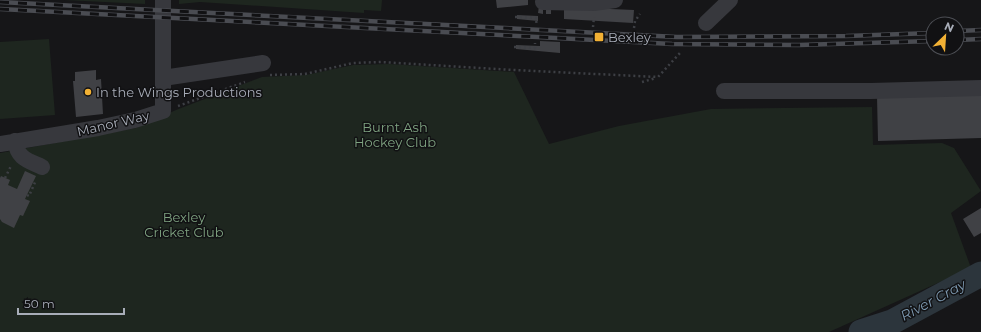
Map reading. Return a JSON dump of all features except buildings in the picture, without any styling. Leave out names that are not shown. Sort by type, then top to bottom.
[{"type":"street","name":"Manor Way","points":[[8,143],[98,128],[135,120],[163,111],[163,0]]},
{"type":"street","points":[[543,2],[594,3],[615,0]]},
{"type":"street","points":[[706,23],[730,0]]},
{"type":"street","points":[[163,78],[266,69]]},
{"type":"street","points":[[724,91],[871,91],[981,88]]},
{"type":"street","points":[[8,143],[17,150],[21,158],[42,167]]},
{"type":"path","points":[[634,28],[635,21],[640,14]]},
{"type":"path","points":[[516,17],[537,18],[536,24]]},
{"type":"path","points":[[514,47],[535,48],[535,43]]},
{"type":"path","points":[[642,82],[658,77],[680,53]]},
{"type":"path","points":[[266,69],[308,74],[353,62],[381,62],[658,77]]},
{"type":"path","points":[[163,111],[248,81]]},
{"type":"green space","points":[[64,0],[145,0],[145,4]]},
{"type":"green space","points":[[179,0],[382,0],[381,11],[364,10],[364,13],[200,2],[179,4]]},
{"type":"green space","points":[[49,39],[55,115],[0,119],[0,42]]},
{"type":"green space","points":[[389,64],[514,72],[549,144],[619,126],[711,109],[872,107],[873,145],[942,143],[954,148],[981,191],[951,213],[971,268],[829,332],[0,332],[0,153],[136,128],[176,110],[262,77],[306,75],[353,65]]},
{"type":"waterway","name":"River Cray","points":[[861,332],[892,322],[981,274]]},
{"type":"railway","points":[[0,2],[677,37],[846,36],[925,33]]},
{"type":"railway","points":[[0,9],[672,44],[799,45],[925,41]]},
{"type":"railway","points":[[965,31],[981,30]]},
{"type":"railway","points":[[965,40],[981,39]]},
{"type":"place","name":"Bexley","points":[[599,37]]},
{"type":"place","name":"In the Wings Productions","points":[[88,92]]},
{"type":"park label","name":"Burnt Ash Hockey Club","points":[[395,134]]},
{"type":"park label","name":"Bexley Cricket Club","points":[[184,224]]}]
